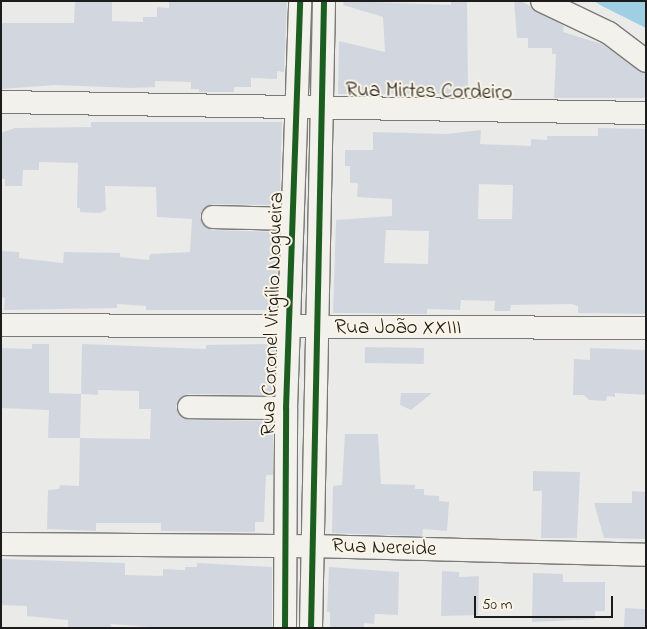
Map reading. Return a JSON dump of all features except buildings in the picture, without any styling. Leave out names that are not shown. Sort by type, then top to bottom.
[{"type":"street","name":"Rua Coronel Virgílio Nogueira","points":[[284,628],[283,546],[288,327],[300,1]]},
{"type":"street","name":"Rua Coronel Virgílio Nogueira","points":[[311,628],[320,106],[324,1]]},
{"type":"street","points":[[542,1],[609,33],[646,61]]},
{"type":"street","name":"Rua Mirtes Cordeiro","points":[[1,102],[646,112]]},
{"type":"street","points":[[213,217],[292,219]]},
{"type":"street","name":"Rua João XXIII","points":[[1,325],[316,328],[646,328]]},
{"type":"street","points":[[189,407],[286,408]]},
{"type":"street","name":"Rua Nereide","points":[[1,544],[311,546],[646,555]]},
{"type":"water","points":[[594,1],[646,1],[646,28],[602,6]]},
{"type":"cycle path","points":[[285,628],[286,408],[300,1]]},
{"type":"cycle path","points":[[311,628],[324,1]]}]
